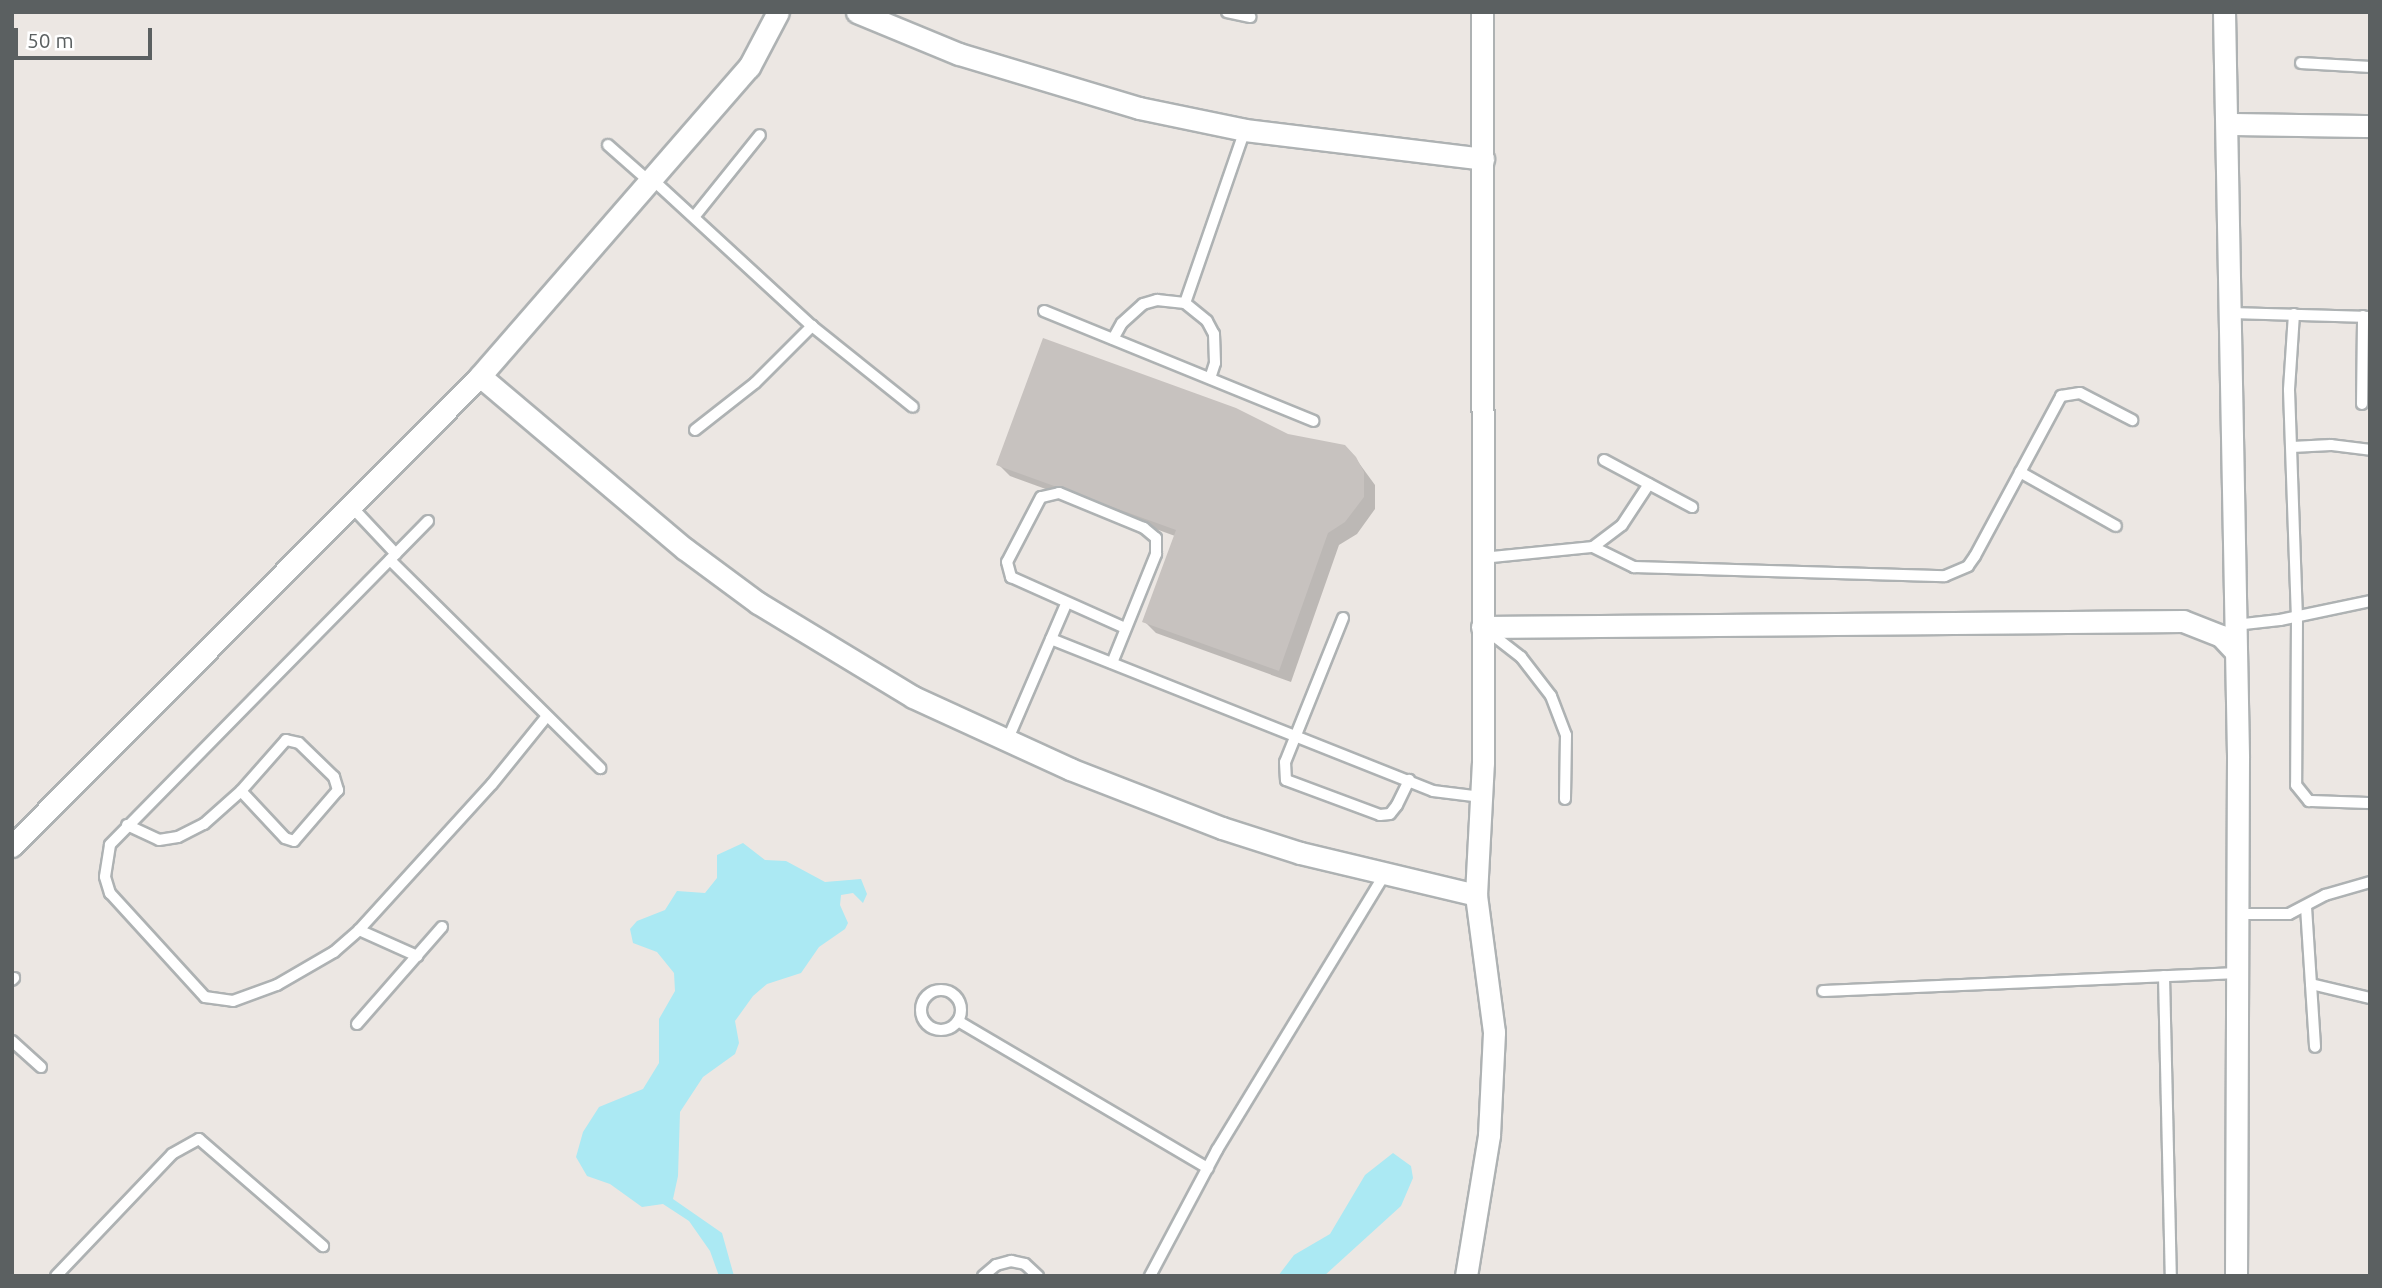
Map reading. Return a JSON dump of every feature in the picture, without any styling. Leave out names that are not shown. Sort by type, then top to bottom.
[{"type":"street","points":[[12,846],[480,376],[749,67],[778,12]]},
{"type":"street","points":[[857,12],[1048,83],[1245,130],[1483,159]]},
{"type":"street","points":[[1466,1276],[1489,1135],[1494,1032],[1476,895],[1482,797],[1482,12]]},
{"type":"street","points":[[2224,12],[2239,914],[2236,1276]]},
{"type":"street","points":[[2227,124],[2370,126]]},
{"type":"street","points":[[480,376],[685,549],[758,603],[913,697],[1007,741],[1222,828],[1384,875],[1476,895]]},
{"type":"street","points":[[1482,627],[2183,621],[2212,631],[2235,651]]},
{"type":"lane","points":[[1227,12],[1250,17]]},
{"type":"lane","points":[[2301,63],[2370,67]]},
{"type":"lane","points":[[1185,303],[1245,130]]},
{"type":"lane","points":[[694,217],[760,135]]},
{"type":"lane","points":[[608,145],[694,217],[812,326],[913,407]]},
{"type":"lane","points":[[1114,339],[1122,323],[1143,304],[1157,300],[1185,303],[1197,311],[1214,334],[1216,363],[1210,378]]},
{"type":"lane","points":[[1044,311],[1313,421]]},
{"type":"lane","points":[[2231,313],[2366,317],[2362,404]]},
{"type":"lane","points":[[2294,314],[2292,447],[2297,617],[2296,785],[2309,801],[2370,803]]},
{"type":"lane","points":[[695,430],[755,383],[812,326]]},
{"type":"lane","points":[[1593,547],[1634,567],[1945,576],[1968,566],[1975,556],[2057,402],[2066,393],[2080,393],[2132,420]]},
{"type":"lane","points":[[2292,447],[2332,444],[2370,450]]},
{"type":"lane","points":[[1604,460],[1692,507]]},
{"type":"lane","points":[[2020,472],[2116,526]]},
{"type":"lane","points":[[1482,558],[1574,553],[1593,547],[1622,525],[1649,484]]},
{"type":"lane","points":[[1112,663],[1156,554],[1156,538],[1144,528],[1049,492],[1036,503],[1007,570],[1017,582],[1125,628]]},
{"type":"lane","points":[[350,505],[393,557],[600,768]]},
{"type":"lane","points":[[428,521],[127,825],[110,845],[104,861],[110,893],[205,997],[233,1001],[277,985],[306,970],[359,930],[492,784],[547,716]]},
{"type":"lane","points":[[2235,625],[2297,617],[2370,600]]},
{"type":"lane","points":[[1007,741],[1066,604]]},
{"type":"lane","points":[[1343,618],[1283,772],[1294,786],[1380,815],[1390,814],[1409,780]]},
{"type":"lane","points":[[1482,627],[1521,657],[1551,696],[1566,735],[1566,799]]},
{"type":"lane","points":[[1051,639],[1447,796],[1482,797]]},
{"type":"lane","points":[[127,825],[159,840],[178,837],[204,824],[241,792],[280,744],[293,740],[334,777],[338,790],[294,841],[285,838],[241,792]]},
{"type":"lane","points":[[1150,1276],[1208,1168],[1384,875]]},
{"type":"lane","points":[[2239,914],[2276,916],[2306,908],[2325,895],[2370,882]]},
{"type":"lane","points":[[2306,908],[2315,1046]]},
{"type":"lane","points":[[357,1024],[442,927]]},
{"type":"lane","points":[[359,930],[417,956]]},
{"type":"lane","points":[[1823,991],[2239,973]]},
{"type":"lane","points":[[2164,976],[2171,1276]]},
{"type":"lane","points":[[2311,984],[2370,998]]},
{"type":"lane","points":[[958,1021],[1208,1168]]},
{"type":"lane","points":[[12,1041],[41,1067]]},
{"type":"lane","points":[[56,1276],[172,1154],[200,1139],[324,1247]]},
{"type":"lane","points":[[982,1276],[996,1265],[1011,1261],[1025,1264],[1038,1276]]},
{"type":"water","points":[[743,843],[765,860],[786,861],[825,882],[861,879],[867,894],[863,903],[853,893],[841,895],[840,905],[848,923],[845,929],[819,947],[801,973],[767,984],[753,996],[735,1021],[739,1043],[735,1054],[703,1077],[680,1112],[678,1176],[673,1199],[722,1233],[734,1276],[719,1276],[710,1251],[689,1221],[663,1204],[642,1207],[610,1184],[587,1176],[576,1157],[583,1132],[599,1107],[643,1089],[659,1063],[659,1019],[675,991],[674,973],[657,952],[633,943],[630,929],[637,921],[665,910],[677,891],[705,893],[717,878],[717,855]]},
{"type":"water","points":[[1393,1153],[1411,1166],[1413,1178],[1401,1206],[1324,1276],[1278,1276],[1294,1255],[1330,1234],[1365,1175]]},
{"type":"building","points":[[1043,338],[1236,408],[1288,434],[1345,445],[1356,457],[1364,472],[1364,497],[1345,522],[1328,533],[1279,671],[1142,622],[1176,530],[996,465]]}]
